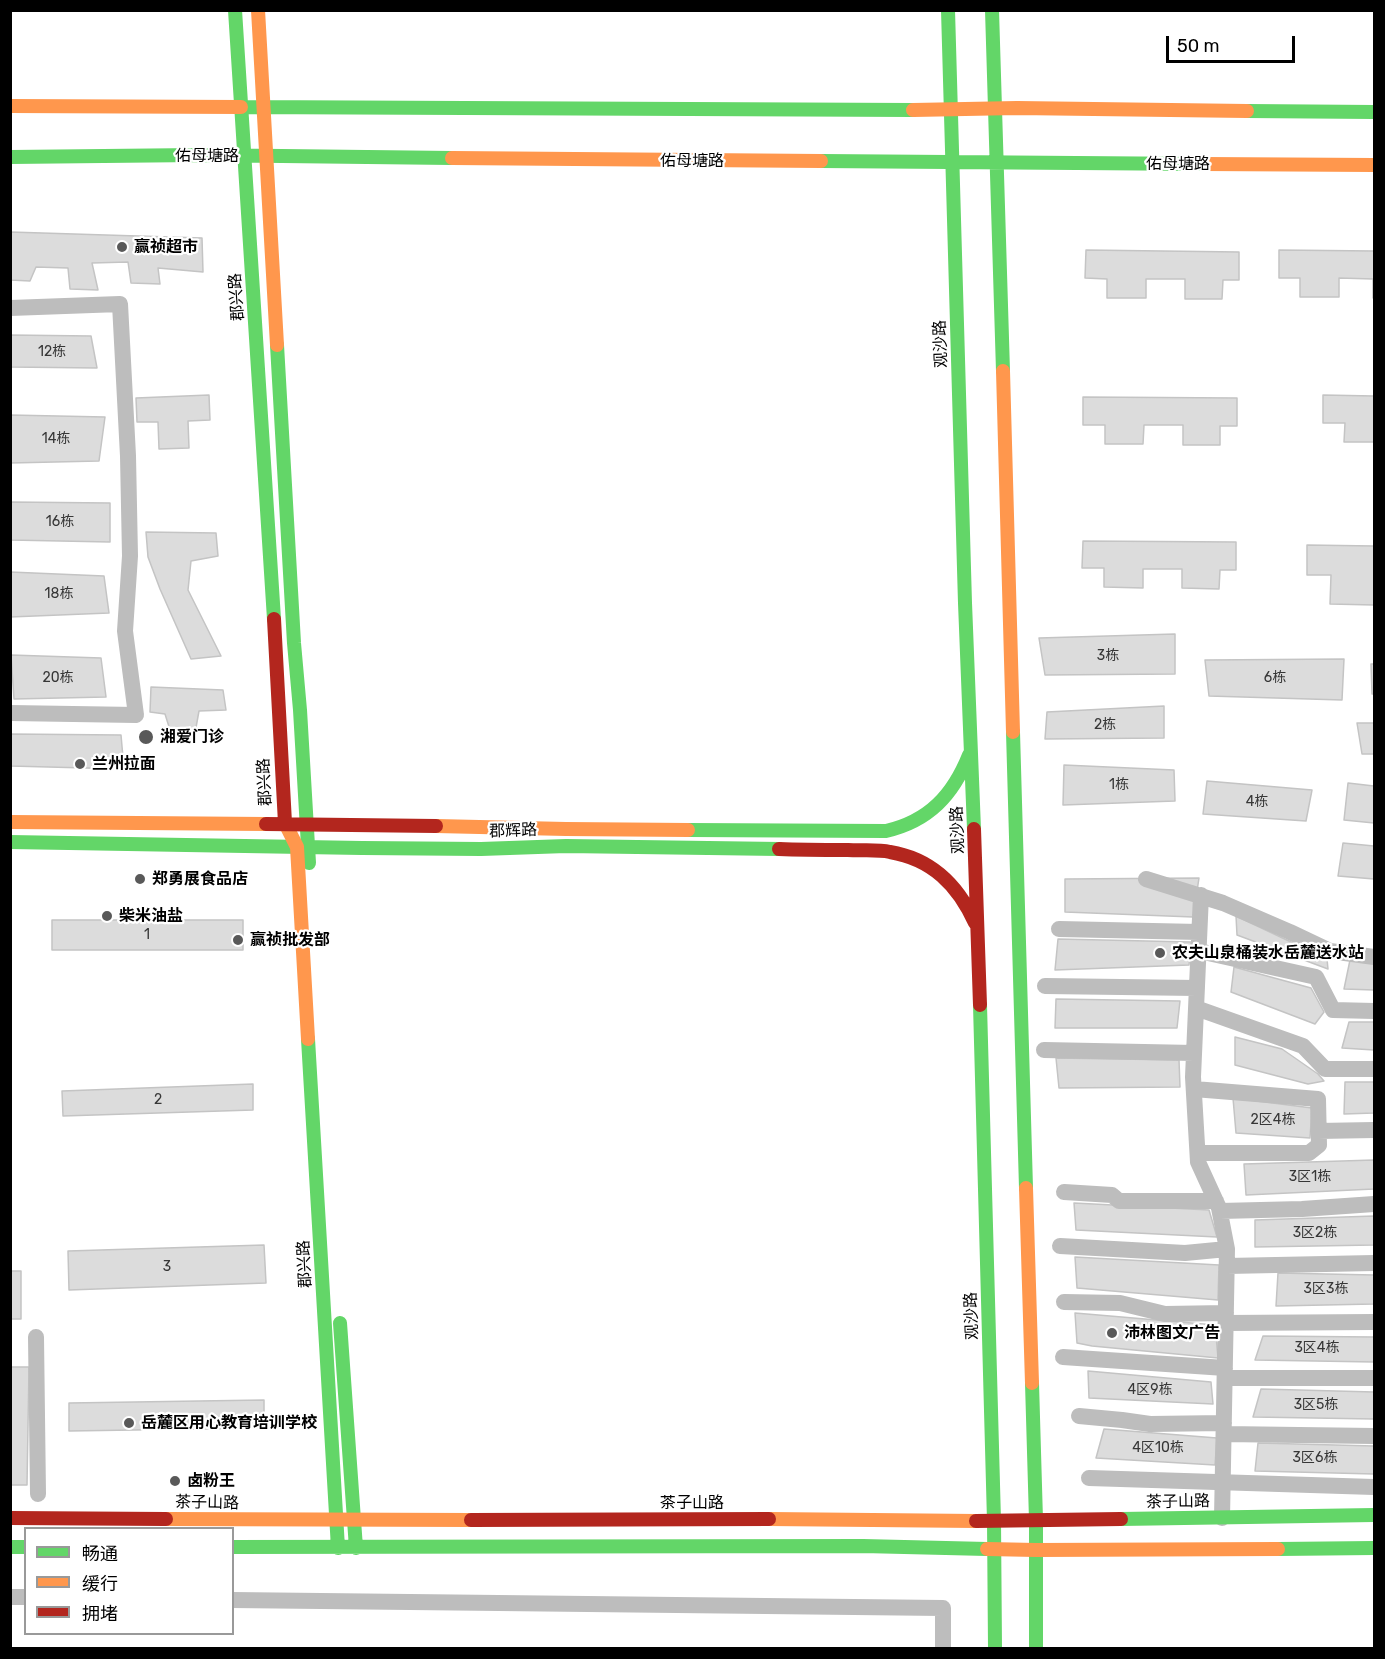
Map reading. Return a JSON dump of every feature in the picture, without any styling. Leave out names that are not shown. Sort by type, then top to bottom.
[{"type":"main road","name":"郡兴路","points":[[235,10],[272,577],[285,825],[302,848],[335,1273]]},
{"type":"main road","name":"郡兴路","points":[[258,10],[294,643],[307,825],[302,848],[338,1548]]},
{"type":"main road","name":"观沙路","points":[[948,10],[964,579],[978,932],[994,1521],[995,1648]]},
{"type":"main road","points":[[992,10],[1036,1520],[1036,1648]]},
{"type":"main road","points":[[10,106],[951,110],[995,108],[1374,112]]},
{"type":"main road","name":"佑母塘路","points":[[10,157],[266,156],[1374,165]]},
{"type":"main road","name":"郡辉路","points":[[10,822],[886,831],[912,824],[937,806],[958,780],[971,750]]},
{"type":"main road","name":"郡辉路","points":[[10,842],[302,848],[482,849],[566,846],[888,851],[918,859],[947,880],[965,902],[978,932]]},
{"type":"main road","points":[[339,1308],[356,1548]]},
{"type":"main road","name":"茶子山路","points":[[10,1518],[994,1521],[1374,1515]]},
{"type":"main road","points":[[234,1547],[863,1546],[994,1550],[1374,1548]]},
{"type":"street","points":[[10,308],[120,304],[128,456],[130,556],[125,631],[136,716],[10,713]]},
{"type":"street","points":[[1146,879],[1201,895],[1330,951],[1374,957]]},
{"type":"street","points":[[1201,895],[1194,1053],[1198,1162],[1218,1206],[1227,1257],[1222,1518]]},
{"type":"street","points":[[1059,929],[1199,932]]},
{"type":"street","points":[[1199,951],[1316,977],[1333,1010],[1374,1011]]},
{"type":"street","points":[[1045,986],[1197,988]]},
{"type":"street","points":[[1196,1008],[1302,1046],[1325,1069],[1374,1069]]},
{"type":"street","points":[[1044,1050],[1194,1053]]},
{"type":"street","points":[[1194,1089],[1318,1099],[1318,1145],[1309,1153],[1198,1153]]},
{"type":"street","points":[[1318,1131],[1374,1130]]},
{"type":"street","points":[[1064,1192],[1112,1196],[1119,1201],[1218,1206],[1302,1209],[1374,1204]]},
{"type":"street","points":[[1060,1246],[1227,1257],[1374,1263]]},
{"type":"street","points":[[1064,1302],[1120,1303],[1165,1314],[1226,1318],[1374,1322]]},
{"type":"street","points":[[36,1336],[38,1494]]},
{"type":"street","points":[[1063,1357],[1225,1373],[1374,1378]]},
{"type":"street","points":[[1079,1416],[1149,1424],[1374,1436]]},
{"type":"street","points":[[1089,1478],[1374,1487]]},
{"type":"street","points":[[234,1600],[943,1608],[943,1648]]},
{"type":"building","points":[[10,232],[202,238],[203,272],[158,268],[160,284],[131,283],[128,262],[92,263],[98,290],[70,289],[68,268],[36,267],[30,281],[10,280]]},
{"type":"building","points":[[1086,250],[1239,252],[1239,280],[1223,280],[1222,299],[1185,299],[1185,279],[1146,279],[1146,298],[1107,298],[1107,279],[1085,278]]},
{"type":"building","points":[[1279,250],[1374,251],[1374,298],[1373,279],[1339,278],[1339,297],[1300,297],[1300,278],[1279,278]]},
{"type":"building","points":[[10,335],[91,336],[97,368],[10,367]]},
{"type":"building","points":[[209,395],[210,420],[188,421],[189,448],[159,449],[158,422],[137,422],[136,398]]},
{"type":"building","points":[[1323,395],[1374,396],[1374,442],[1344,442],[1345,423],[1323,423]]},
{"type":"building","points":[[1083,397],[1237,398],[1237,426],[1220,426],[1220,445],[1183,445],[1183,425],[1144,425],[1143,444],[1105,444],[1105,425],[1083,425]]},
{"type":"building","points":[[10,415],[105,417],[99,461],[10,463]]},
{"type":"building","points":[[10,502],[110,503],[110,542],[10,540]]},
{"type":"building","points":[[146,532],[216,533],[218,556],[191,561],[188,590],[221,656],[191,659],[148,557]]},
{"type":"building","points":[[1083,541],[1236,542],[1236,570],[1220,570],[1219,589],[1182,588],[1182,569],[1143,569],[1143,588],[1104,587],[1104,568],[1082,568]]},
{"type":"building","points":[[1307,545],[1374,546],[1374,605],[1330,604],[1331,575],[1307,575]]},
{"type":"building","points":[[10,572],[104,576],[109,613],[10,617]]},
{"type":"building","points":[[1175,634],[1175,674],[1045,675],[1039,638]]},
{"type":"building","points":[[11,655],[101,658],[106,697],[14,699]]},
{"type":"building","points":[[1344,659],[1342,700],[1209,696],[1205,660]]},
{"type":"building","points":[[1371,664],[1374,664],[1374,694],[1372,694]]},
{"type":"building","points":[[151,687],[223,690],[226,710],[199,711],[195,733],[170,730],[165,714],[150,712]]},
{"type":"building","points":[[1164,706],[1164,738],[1045,739],[1047,712]]},
{"type":"building","points":[[1357,723],[1374,723],[1374,754],[1362,754]]},
{"type":"building","points":[[10,734],[121,735],[124,769],[10,766]]},
{"type":"building","points":[[1064,765],[1174,770],[1175,801],[1063,805]]},
{"type":"building","points":[[1207,781],[1312,790],[1306,821],[1203,814]]},
{"type":"building","points":[[1348,783],[1374,786],[1374,823],[1344,820]]},
{"type":"building","points":[[1343,843],[1374,846],[1374,879],[1338,876]]},
{"type":"building","points":[[1199,878],[1193,917],[1065,912],[1065,879]]},
{"type":"building","points":[[1236,916],[1327,959],[1328,969],[1237,935]]},
{"type":"building","points":[[52,920],[243,920],[243,950],[52,950]]},
{"type":"building","points":[[1058,939],[1191,942],[1189,965],[1055,970]]},
{"type":"building","points":[[1350,960],[1374,963],[1374,990],[1344,989]]},
{"type":"building","points":[[1234,967],[1311,988],[1324,1012],[1315,1024],[1231,992]]},
{"type":"building","points":[[1056,999],[1180,1001],[1177,1028],[1055,1028]]},
{"type":"building","points":[[1349,1022],[1374,1022],[1374,1050],[1342,1048]]},
{"type":"building","points":[[1235,1037],[1282,1049],[1318,1074],[1324,1081],[1308,1084],[1235,1065]]},
{"type":"building","points":[[1056,1058],[1179,1060],[1180,1087],[1059,1088]]},
{"type":"building","points":[[1345,1082],[1374,1082],[1374,1113],[1344,1114]]},
{"type":"building","points":[[253,1084],[253,1110],[63,1116],[62,1091]]},
{"type":"building","points":[[1233,1098],[1312,1108],[1310,1138],[1236,1133]]},
{"type":"building","points":[[1374,1160],[1374,1189],[1246,1195],[1244,1164]]},
{"type":"building","points":[[1074,1203],[1209,1210],[1217,1237],[1076,1230]]},
{"type":"building","points":[[1374,1216],[1374,1245],[1255,1247],[1255,1220]]},
{"type":"building","points":[[264,1245],[266,1283],[69,1290],[68,1251]]},
{"type":"building","points":[[1075,1257],[1219,1265],[1218,1300],[1077,1288]]},
{"type":"building","points":[[10,1271],[21,1271],[21,1319],[10,1319]]},
{"type":"building","points":[[1278,1273],[1374,1275],[1374,1304],[1276,1306]]},
{"type":"building","points":[[1075,1313],[1215,1325],[1218,1358],[1077,1343]]},
{"type":"building","points":[[1263,1336],[1374,1337],[1374,1362],[1255,1360]]},
{"type":"building","points":[[10,1367],[29,1367],[27,1485],[10,1485]]},
{"type":"building","points":[[1088,1371],[1211,1382],[1213,1404],[1089,1398]]},
{"type":"building","points":[[1261,1389],[1374,1392],[1374,1419],[1253,1417]]},
{"type":"building","points":[[264,1400],[264,1428],[69,1431],[69,1403]]},
{"type":"building","points":[[1104,1429],[1217,1438],[1215,1465],[1096,1458]]},
{"type":"building","points":[[1258,1443],[1374,1446],[1374,1474],[1255,1471]]},
{"type":"traffic: fast","points":[[235,10],[274,619]]},
{"type":"traffic: fast","points":[[948,10],[965,603],[974,829]]},
{"type":"traffic: fast","points":[[992,10],[1003,371]]},
{"type":"traffic: fast","points":[[241,107],[913,110]]},
{"type":"traffic: fast","points":[[1247,111],[1374,112]]},
{"type":"traffic: fast","points":[[10,157],[197,155],[452,158]]},
{"type":"traffic: fast","points":[[821,161],[1204,164]]},
{"type":"traffic: fast","points":[[277,345],[309,863]]},
{"type":"traffic: fast","points":[[1013,732],[1026,1188]]},
{"type":"traffic: fast","points":[[688,830],[886,831],[901,827],[915,821],[938,804],[955,782],[969,755]]},
{"type":"traffic: fast","points":[[10,842],[362,848],[481,849],[566,846],[779,849]]},
{"type":"traffic: fast","points":[[980,1005],[994,1521],[995,1648]]},
{"type":"traffic: fast","points":[[308,1039],[338,1548]]},
{"type":"traffic: fast","points":[[340,1323],[356,1548]]},
{"type":"traffic: fast","points":[[1032,1383],[1036,1520],[1036,1648]]},
{"type":"traffic: fast","points":[[1121,1519],[1374,1515]]},
{"type":"traffic: fast","points":[[234,1547],[863,1546],[987,1549]]},
{"type":"traffic: fast","points":[[10,1547],[24,1547]]},
{"type":"traffic: fast","points":[[1278,1549],[1374,1548]]},
{"type":"traffic: slow","points":[[258,10],[277,345]]},
{"type":"traffic: slow","points":[[10,106],[241,107]]},
{"type":"traffic: slow","points":[[913,110],[1017,108],[1247,111]]},
{"type":"traffic: slow","points":[[452,158],[821,161]]},
{"type":"traffic: slow","points":[[1204,164],[1374,165]]},
{"type":"traffic: slow","points":[[1003,371],[1013,732]]},
{"type":"traffic: slow","points":[[10,822],[266,824]]},
{"type":"traffic: slow","points":[[285,823],[297,847],[308,1039]]},
{"type":"traffic: slow","points":[[436,826],[688,830]]},
{"type":"traffic: slow","points":[[1026,1188],[1032,1383]]},
{"type":"traffic: slow","points":[[166,1519],[471,1520]]},
{"type":"traffic: slow","points":[[769,1519],[976,1521]]},
{"type":"traffic: slow","points":[[987,1549],[1278,1549]]},
{"type":"traffic: jam","points":[[274,619],[285,823]]},
{"type":"traffic: jam","points":[[266,824],[436,826]]},
{"type":"traffic: jam","points":[[974,829],[980,1005]]},
{"type":"traffic: jam","points":[[779,849],[880,851],[919,861],[942,876],[952,886],[975,923]]},
{"type":"traffic: jam","points":[[10,1518],[166,1519]]},
{"type":"traffic: jam","points":[[471,1520],[769,1519]]},
{"type":"traffic: jam","points":[[976,1521],[1121,1519]]},
{"type":"place","name":"赢祯超市","points":[[122,247]]},
{"type":"place","name":"湘爱门诊","points":[[146,737]]},
{"type":"place","name":"兰州拉面","points":[[80,764]]},
{"type":"place","name":"郑勇展食品店","points":[[140,879]]},
{"type":"place","name":"柴米油盐","points":[[107,916]]},
{"type":"place","name":"赢祯批发部","points":[[238,940]]},
{"type":"place","name":"农夫山泉桶装水岳麓送水站","points":[[1160,953]]},
{"type":"place","name":"沛林图文广告","points":[[1112,1333]]},
{"type":"place","name":"岳麓区用心教育培训学校","points":[[129,1423]]},
{"type":"place","name":"卤粉王","points":[[175,1481]]}]
